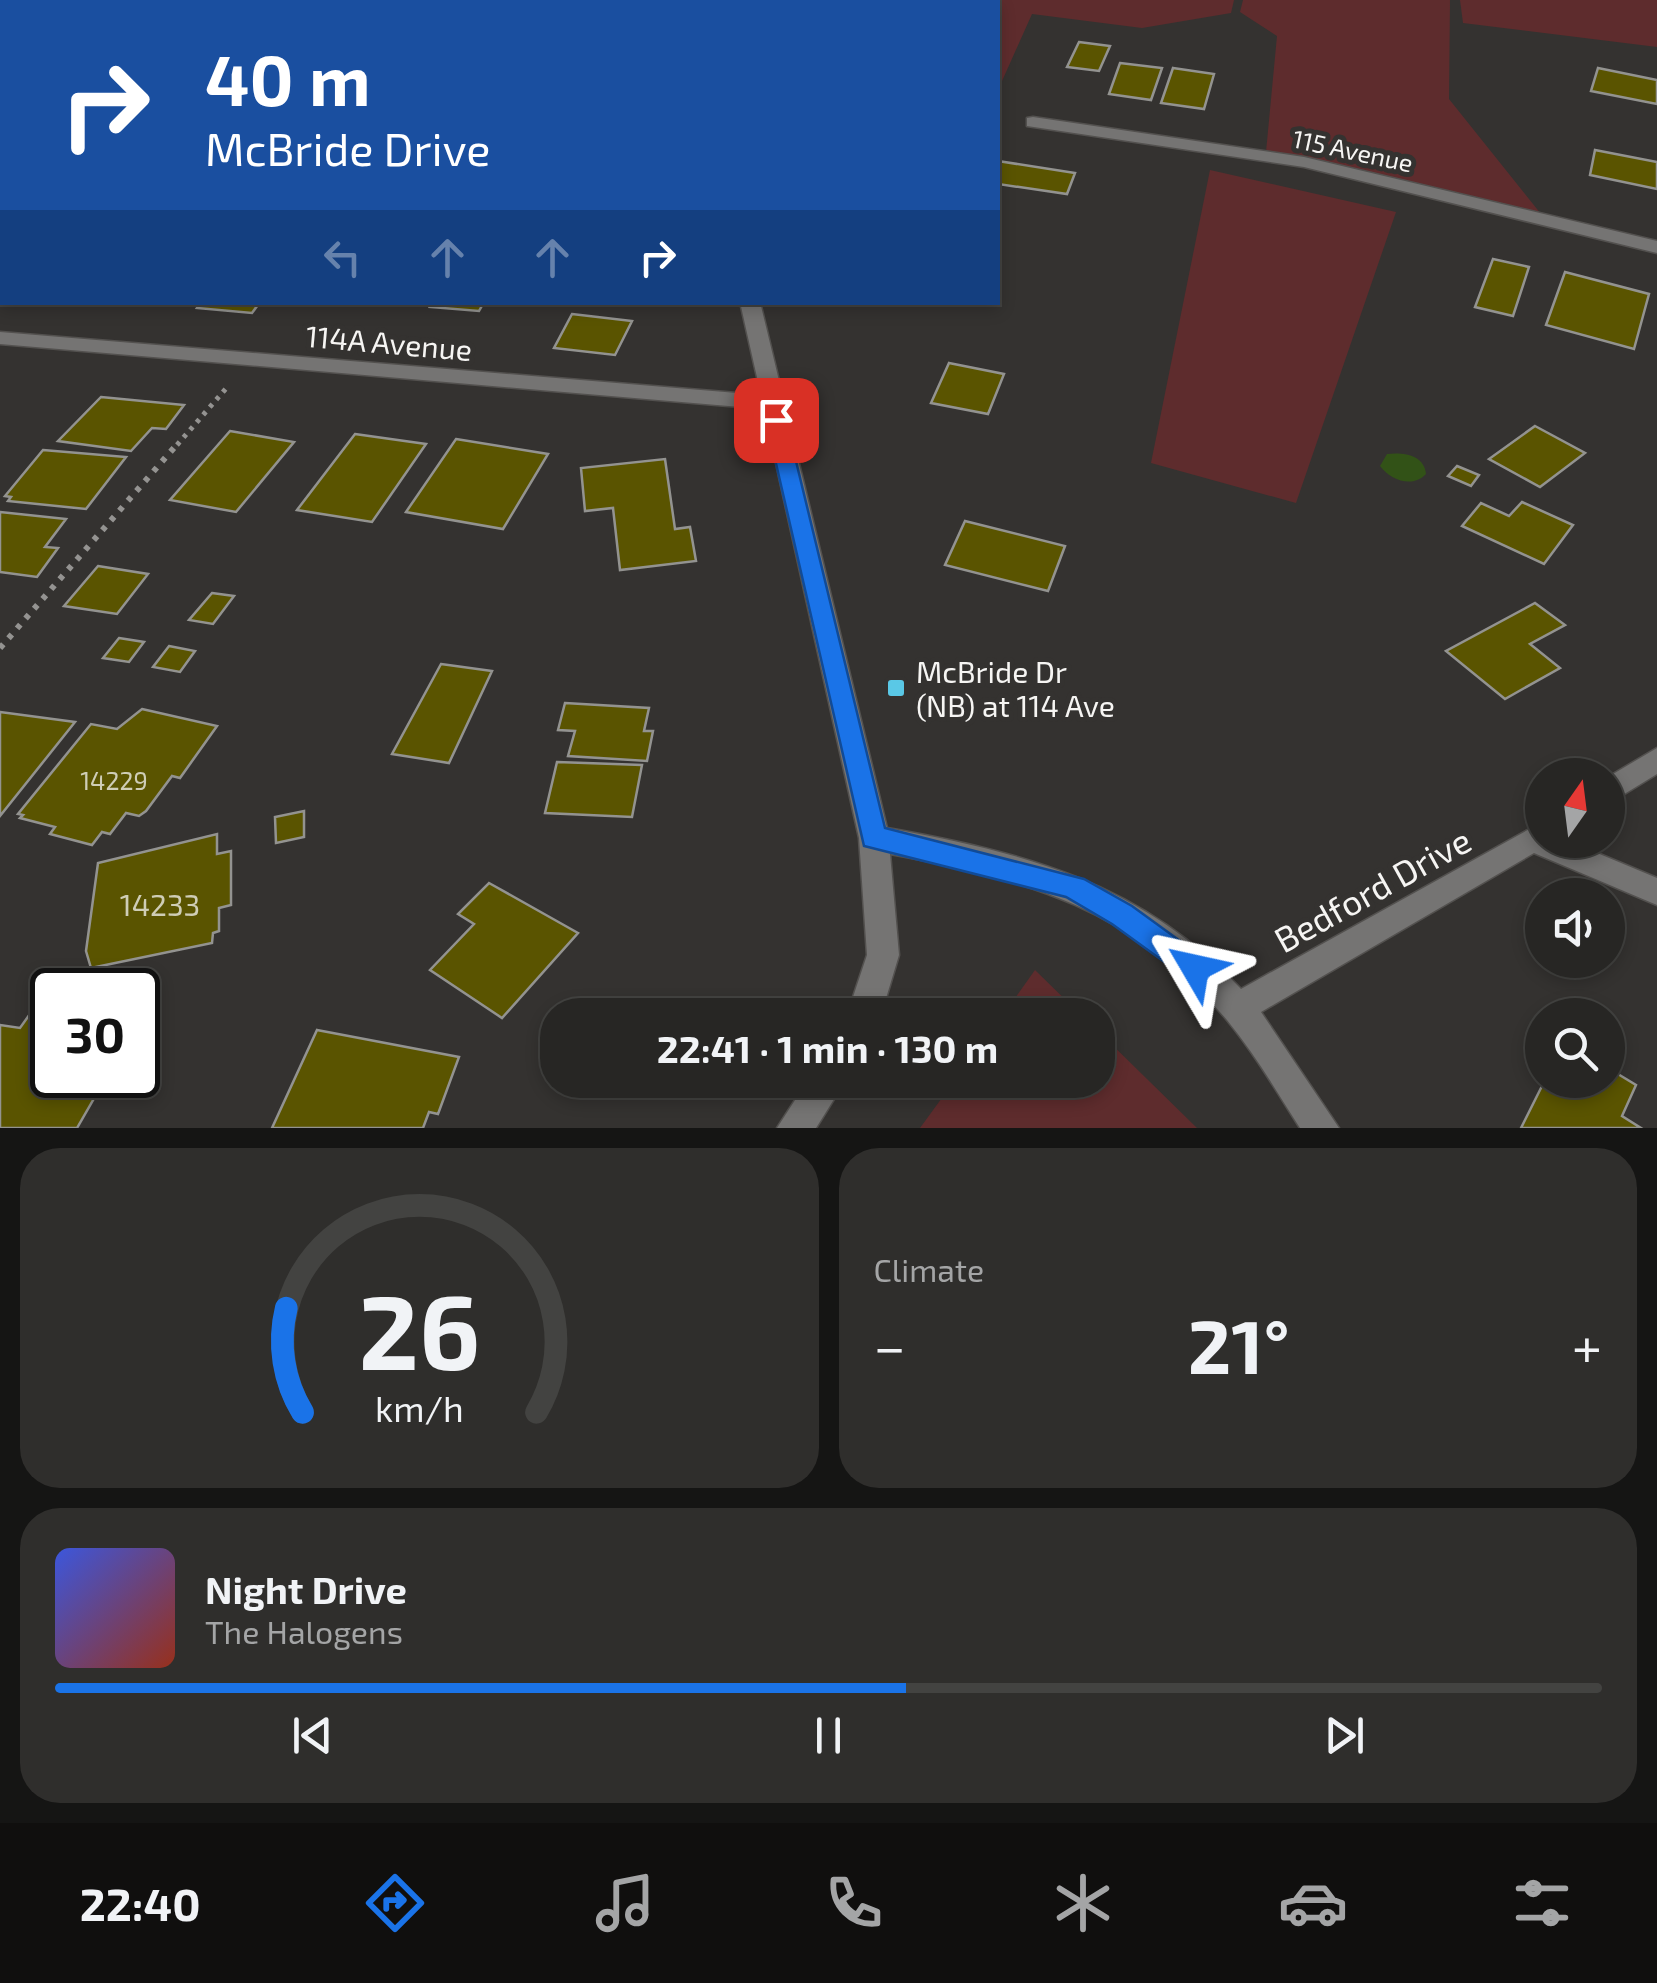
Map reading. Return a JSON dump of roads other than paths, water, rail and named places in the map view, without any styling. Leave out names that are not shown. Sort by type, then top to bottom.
[{"type":"street","name":"115 Avenue","points":[[1033,122],[1304,162],[1657,247]]},
{"type":"street","points":[[751,305],[874,838],[884,955],[870,998]]},
{"type":"street","name":"114A Avenue","points":[[0,338],[773,403]]},
{"type":"street","points":[[1625,781],[1657,759]]},
{"type":"street","points":[[874,838],[944,851],[1074,887],[1122,915],[1180,957],[1238,1008],[1321,1128]]},
{"type":"street","name":"Bedford Drive","points":[[1238,1008],[1525,844]]},
{"type":"street","points":[[1583,858],[1657,892]]},
{"type":"street","points":[[795,1128],[816,1098]]},
{"type":"place","name":"McBride Dr (NB) at 114 Ave","points":[[896,688]]}]
